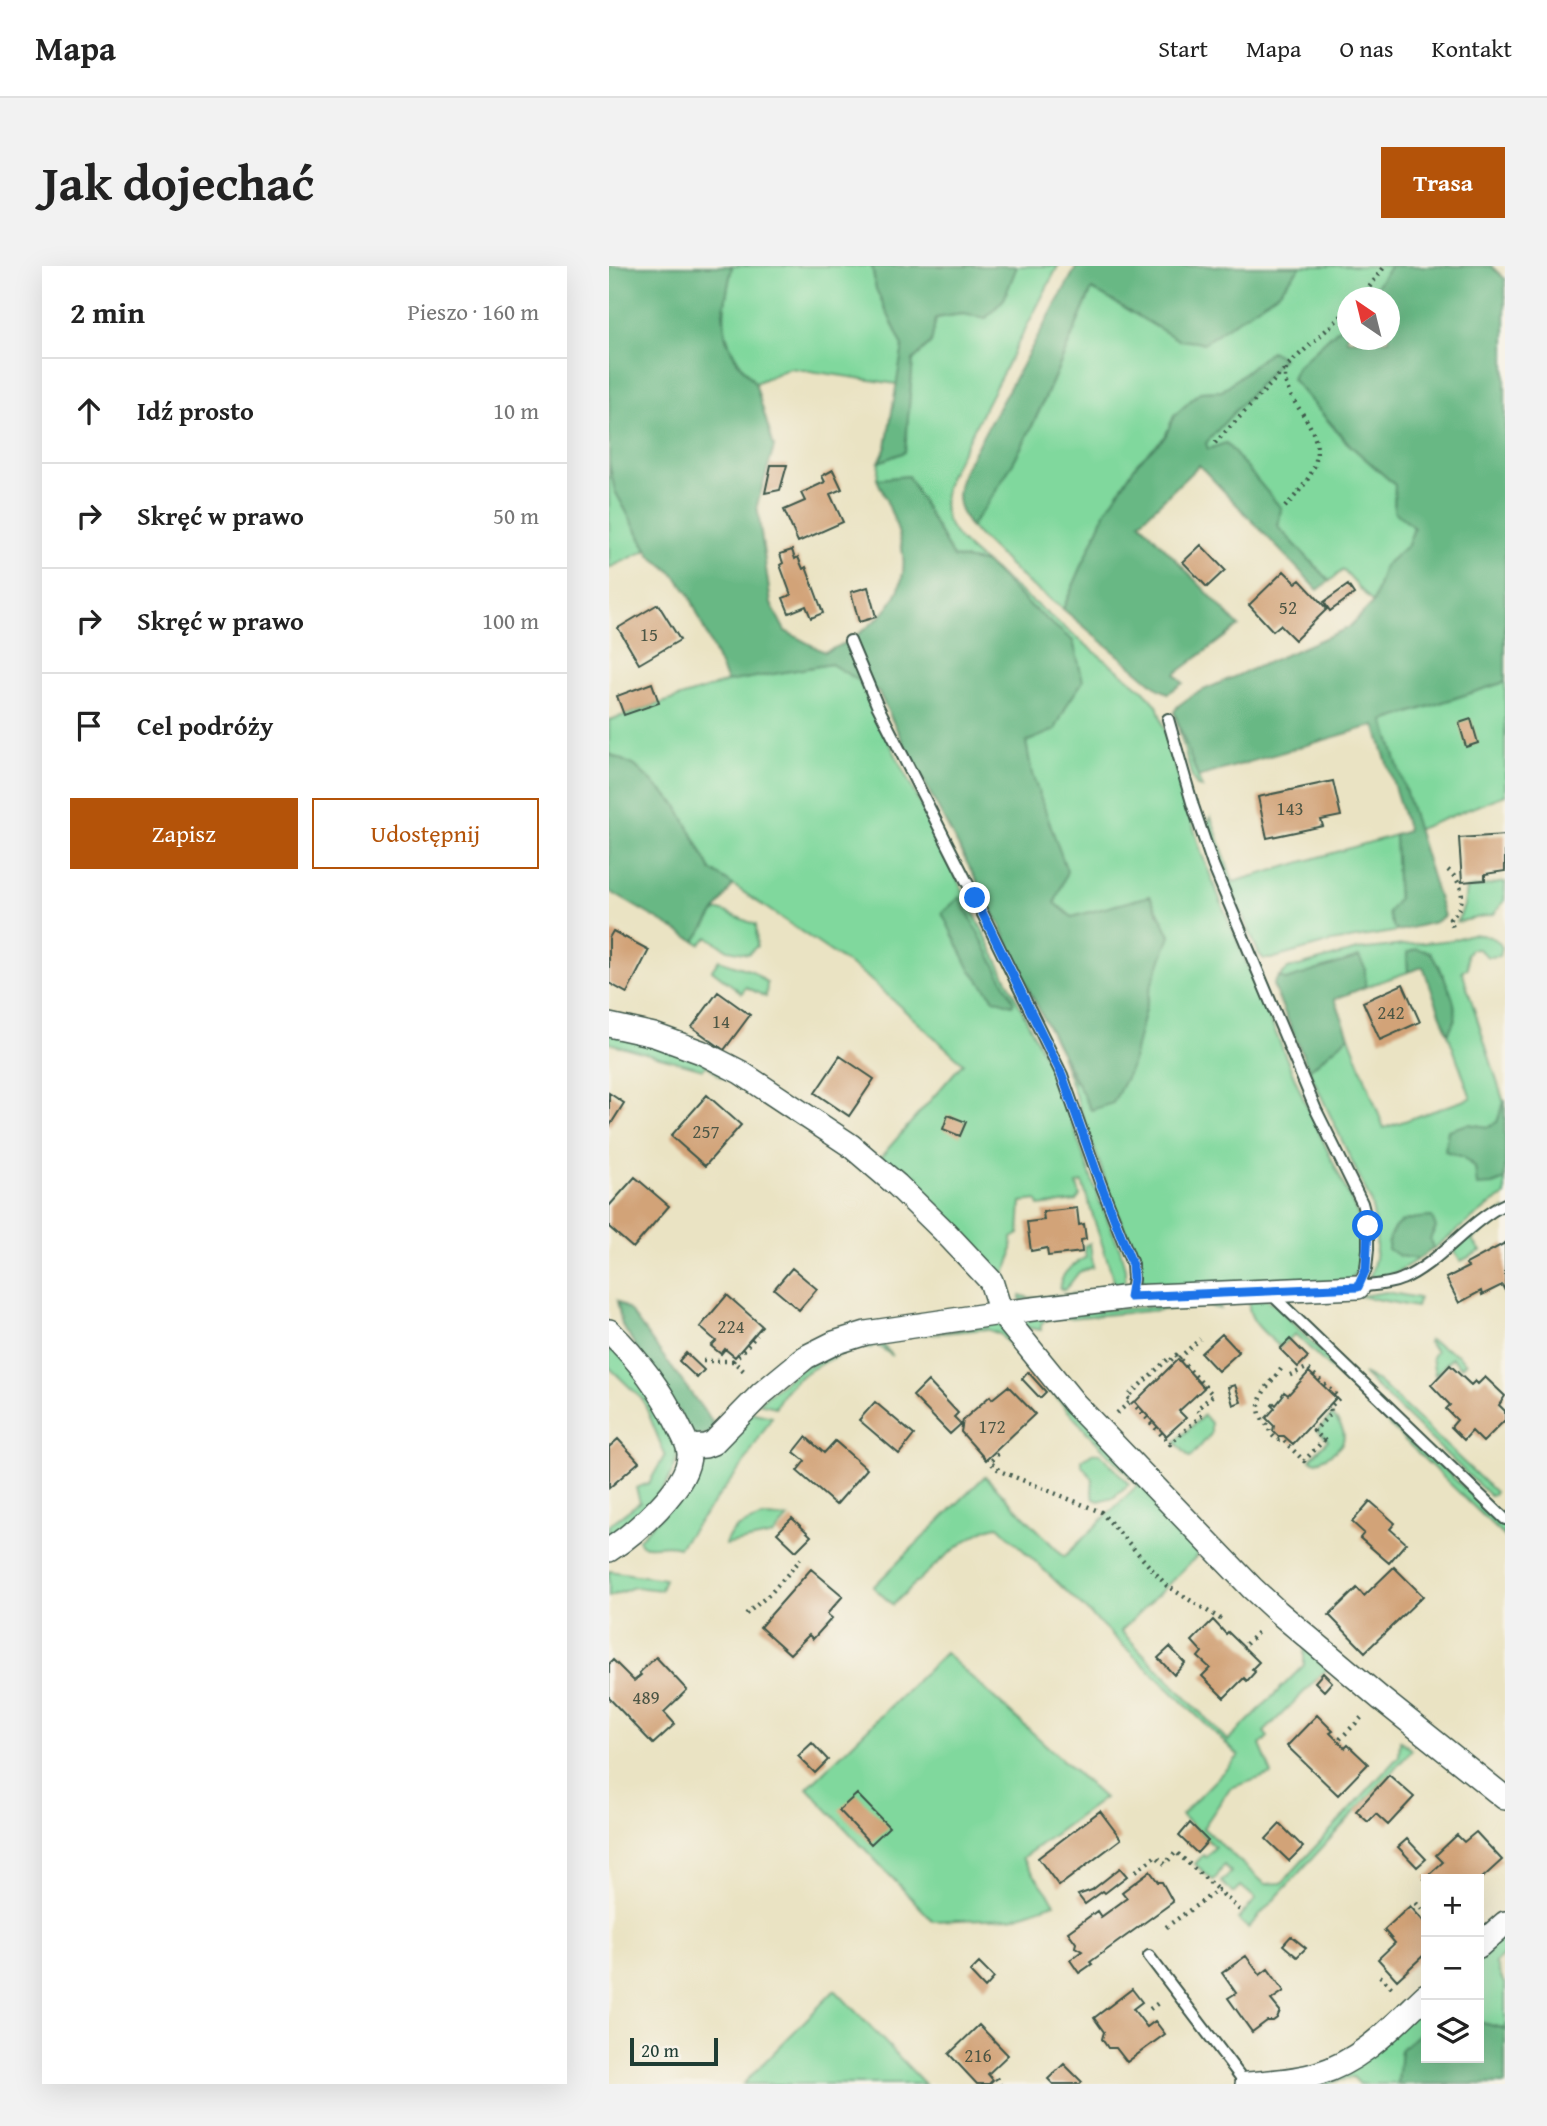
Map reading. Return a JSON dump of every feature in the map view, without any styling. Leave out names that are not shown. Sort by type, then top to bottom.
[{"type":"street","points":[[609,1025],[654,1035],[701,1052],[740,1072],[850,1145],[925,1211],[991,1281],[1002,1313],[1075,1404],[1252,1588],[1380,1698],[1505,1798]]},
{"type":"street","points":[[688,1447],[713,1443],[781,1376],[806,1357],[834,1343],[866,1333],[1130,1297],[1358,1287]]},
{"type":"street","points":[[609,1331],[638,1359],[654,1380],[688,1447],[690,1457],[685,1472],[669,1497],[624,1540],[609,1550]]},
{"type":"street","points":[[1484,1942],[1505,1923]]},
{"type":"street","points":[[1246,2084],[1285,2081],[1317,2074],[1343,2064],[1367,2050],[1421,2000]]},
{"type":"lane","points":[[850,641],[877,705],[1062,1075],[1132,1264],[1130,1297]]},
{"type":"lane","points":[[1168,719],[1193,806],[1218,877],[1316,1110],[1362,1203],[1368,1226],[1368,1249],[1366,1269],[1358,1287]]},
{"type":"lane","points":[[1358,1287],[1401,1280],[1486,1215],[1505,1204]]},
{"type":"lane","points":[[1269,1292],[1505,1519]]},
{"type":"lane","points":[[1149,1956],[1246,2084]]},
{"type":"path","points":[[1369,287],[1385,266]]},
{"type":"path","points":[[1215,443],[1287,366],[1337,320]]},
{"type":"path","points":[[1285,507],[1304,485],[1314,466],[1317,448],[1314,430],[1285,386],[1287,366]]},
{"type":"path","points":[[1448,870],[1459,881],[1462,896],[1456,914],[1450,919],[1454,931]]},
{"type":"path","points":[[733,1361],[757,1335]]},
{"type":"path","points":[[1179,1358],[1200,1339]]},
{"type":"path","points":[[1176,1355],[1213,1395],[1197,1409],[1202,1415],[1170,1444],[1131,1401],[1127,1397],[1176,1355]]},
{"type":"path","points":[[703,1361],[733,1361],[754,1380]]},
{"type":"path","points":[[1281,1369],[1260,1398],[1261,1415],[1270,1428],[1270,1433],[1277,1440],[1282,1439],[1304,1461],[1324,1440],[1314,1431],[1331,1413],[1330,1408],[1339,1398],[1307,1368],[1288,1376]]},
{"type":"path","points":[[1113,1416],[1131,1401]]},
{"type":"path","points":[[998,1454],[990,1462],[1000,1471],[1101,1512],[1167,1586],[1222,1620]]},
{"type":"path","points":[[747,1614],[770,1594],[801,1559]]},
{"type":"path","points":[[1246,1644],[1253,1637]]},
{"type":"path","points":[[1340,1739],[1368,1712]]},
{"type":"path","points":[[1136,1871],[1156,1856],[1164,1864],[1176,1852],[1243,1913]]},
{"type":"path","points":[[1166,1927],[1218,1890]]},
{"type":"path","points":[[1416,1903],[1421,1908]]},
{"type":"path","points":[[996,2078],[1000,2084]]},
{"type":"green space","points":[[609,266],[732,266],[723,313],[726,339],[737,361],[755,383],[774,447],[757,505],[771,604],[785,631],[824,652],[854,637],[887,609],[898,592],[903,574],[903,556],[900,537],[877,479],[908,476],[953,557],[986,563],[1029,605],[1073,641],[1083,681],[1068,703],[1055,730],[1026,742],[1032,774],[1067,871],[1055,903],[1072,917],[1150,896],[1170,936],[1150,988],[1131,1068],[1113,1103],[1091,1110],[1030,992],[999,923],[879,693],[831,664],[727,682],[689,594],[673,573],[651,556],[615,491],[609,462]]},
{"type":"green space","points":[[732,266],[872,266],[876,289],[903,346],[897,384],[790,368],[755,383],[734,353],[725,328],[724,316]]},
{"type":"green space","points":[[872,266],[1017,266],[1004,299],[986,318],[962,314],[936,318],[931,343],[913,360],[905,452],[879,462],[886,447],[903,346],[876,289]]},
{"type":"green space","points":[[1017,266],[1058,266],[951,473],[946,490],[944,508],[951,528],[985,563],[953,557],[908,476],[877,479],[879,462],[905,452],[913,360],[931,343],[936,318],[962,314],[986,318],[1004,299]]},
{"type":"green space","points":[[1077,266],[1301,266],[1280,291],[1204,343],[1179,340],[1092,289],[1024,442],[1008,472],[970,527],[961,512],[958,499],[959,485],[965,468]]},
{"type":"green space","points":[[1301,266],[1391,266],[1375,287],[1337,287],[1337,330],[1297,367],[1292,379],[1345,441],[1395,485],[1394,511],[1414,527],[1408,545],[1384,566],[1373,603],[1343,570],[1330,581],[1278,527],[1281,507],[1208,450],[1206,443],[1271,351],[1222,391],[1200,392],[1174,416],[1165,437],[1138,462],[1106,511],[1063,609],[1028,583],[970,527],[1008,472],[1024,442],[1092,289],[1179,340],[1280,291]]},
{"type":"green space","points":[[1391,266],[1491,266],[1505,279],[1505,682],[1384,721],[1444,916],[1435,922],[1399,931],[1394,928],[1388,913],[1398,899],[1395,835],[1408,831],[1375,725],[1198,777],[1174,712],[1194,694],[1348,628],[1373,603],[1384,566],[1408,545],[1414,528],[1394,511],[1395,485],[1351,446],[1292,379],[1297,367],[1337,330],[1337,350],[1400,350],[1400,287],[1375,287]]},
{"type":"green space","points":[[1271,351],[1283,358],[1206,443],[1208,449],[1226,443],[1281,508],[1278,527],[1330,581],[1318,590],[1199,465],[1140,522],[1239,626],[1175,674],[1183,683],[1168,693],[1159,689],[1063,609],[1106,511],[1138,462],[1165,437],[1174,416],[1200,392],[1222,391]]},
{"type":"green space","points":[[609,462],[615,491],[647,550],[609,568]]},
{"type":"green space","points":[[989,566],[1143,690],[1157,705],[1201,852],[1304,1100],[1361,1222],[1362,1247],[1359,1267],[1348,1281],[1148,1288],[1141,1277],[1138,1261],[1115,1207],[1061,1055],[1074,1082],[1131,1068],[1150,988],[1170,935],[1150,896],[1072,917],[1055,903],[1026,742],[1068,703],[1083,681],[1073,641],[1029,605]]},
{"type":"green space","points":[[831,664],[858,679],[1058,1083],[1099,1200],[1120,1249],[1125,1280],[1118,1290],[1020,1300],[1020,1295],[1029,1298],[1110,1290],[1114,1281],[1082,1182],[1077,1184],[1080,1196],[1076,1201],[1039,1206],[1037,1200],[1021,1202],[1019,1234],[1012,1238],[1010,1260],[999,1279],[879,1159],[963,1063],[866,976],[711,870],[676,804],[635,766],[609,754],[609,720],[727,682]]},
{"type":"green space","points":[[1505,682],[1505,795],[1416,830],[1384,721]]},
{"type":"green space","points":[[1174,712],[1202,788],[1197,786],[1192,777]]},
{"type":"green space","points":[[609,754],[635,766],[676,804],[711,870],[733,885],[695,941],[609,891]]},
{"type":"green space","points":[[1211,817],[1233,882],[1395,835],[1399,931],[1331,942],[1264,959],[1259,954],[1223,870],[1207,823]]},
{"type":"green space","points":[[1505,882],[1504,901],[1494,914],[1457,922],[1464,906],[1466,889]]},
{"type":"green space","points":[[960,897],[1014,1002],[1012,1005],[994,999],[969,968],[942,913]]},
{"type":"green space","points":[[716,911],[723,911],[756,925],[757,946],[748,954],[728,950],[708,937],[700,944],[695,941]]},
{"type":"green space","points":[[1471,934],[1493,939],[1502,948],[1499,956],[1488,957],[1478,949],[1471,949],[1467,954],[1468,968],[1462,971],[1504,1103],[1497,1122],[1487,1127],[1468,1124],[1463,1157],[1492,1185],[1505,1180],[1505,1196],[1433,1249],[1430,1239],[1400,1256],[1418,1259],[1397,1272],[1376,1279],[1370,1276],[1376,1238],[1370,1200],[1309,1070],[1349,1036],[1384,1128],[1471,1098],[1448,1034],[1455,1017],[1452,998],[1439,965],[1407,953],[1408,972],[1365,987],[1365,968],[1358,958],[1286,980],[1279,977],[1288,969],[1357,950],[1452,940]]},
{"type":"green space","points":[[1416,949],[1430,952],[1451,994],[1455,1019],[1448,1034],[1423,967],[1408,972],[1407,953]]},
{"type":"green space","points":[[1359,957],[1365,968],[1365,987],[1335,999],[1349,1036],[1309,1070],[1273,985],[1279,976],[1286,980]]},
{"type":"green space","points":[[719,960],[752,971],[767,983],[766,997],[746,987],[742,993],[712,970]]},
{"type":"green space","points":[[609,1031],[681,1052],[722,1071],[721,1077],[707,1065],[703,1069],[609,1043]]},
{"type":"green space","points":[[1505,1100],[1505,1180],[1492,1185],[1477,1186],[1475,1167],[1463,1157],[1445,1151],[1448,1130],[1468,1124],[1488,1127],[1497,1122]]},
{"type":"green space","points":[[1505,1209],[1505,1213],[1472,1240],[1481,1251],[1461,1261],[1453,1251]]},
{"type":"green space","points":[[1432,1217],[1436,1227],[1430,1239],[1433,1249],[1418,1259],[1400,1256],[1388,1249],[1392,1232],[1401,1222]]},
{"type":"green space","points":[[1090,1243],[1093,1267],[1079,1272],[1065,1290],[1060,1288],[1065,1273],[1086,1257],[1084,1246]]},
{"type":"green space","points":[[1386,1292],[1419,1298],[1416,1307],[1360,1296]]},
{"type":"green space","points":[[1264,1298],[1277,1306],[1505,1527],[1505,1537],[1295,1334],[1280,1347],[1264,1332],[1251,1315],[1249,1301]]},
{"type":"green space","points":[[617,1301],[629,1310],[713,1423],[712,1434],[694,1436],[622,1325]]},
{"type":"green space","points":[[1219,1303],[1221,1309],[1208,1306],[1045,1320],[1041,1330],[1024,1327],[1022,1321],[1052,1313]]},
{"type":"green space","points":[[999,1323],[1205,1548],[1121,1631],[1228,1741],[1304,1665],[1304,1641],[1332,1664],[1264,1732],[1268,1737],[1260,1745],[1272,1774],[1230,1788],[1203,1828],[1265,1884],[1282,1883],[1399,1756],[1400,1740],[1412,1750],[1248,1928],[1238,1919],[1256,1899],[1241,1886],[1234,1893],[1221,1882],[1231,1872],[1224,1865],[1214,1881],[1195,1864],[1215,1847],[1181,1815],[1239,1756],[998,1526],[986,1529],[958,1547],[893,1605],[873,1587],[985,1476],[1064,1557],[1138,1485],[1000,1334],[986,1329],[920,1335]]},
{"type":"green space","points":[[875,1337],[893,1356],[876,1345],[869,1349],[861,1346],[812,1369],[791,1385],[776,1407],[758,1403],[801,1368]]},
{"type":"green space","points":[[1429,1340],[1458,1355],[1466,1363],[1461,1367],[1452,1358],[1435,1375],[1432,1357],[1436,1351]]},
{"type":"green space","points":[[617,1349],[638,1373],[678,1445],[676,1460],[664,1487],[644,1510],[609,1541],[609,1525],[640,1502],[636,1488],[649,1483],[665,1455],[643,1400],[609,1367],[609,1351]]},
{"type":"green space","points":[[1363,1374],[1378,1381],[1495,1492],[1491,1496],[1488,1494]]},
{"type":"green space","points":[[750,1412],[772,1417],[742,1466],[679,1547],[641,1545],[638,1540],[680,1496],[720,1444]]},
{"type":"green space","points":[[1204,1415],[1211,1423],[1211,1434],[1190,1458],[1175,1442]]},
{"type":"green space","points":[[1332,1415],[1343,1430],[1342,1443],[1332,1453],[1316,1462],[1310,1459],[1328,1440],[1318,1430]]},
{"type":"green space","points":[[1092,1453],[1100,1453],[1129,1484],[1114,1497],[1099,1501],[1094,1499],[1093,1479],[1082,1466],[1082,1460]]},
{"type":"green space","points":[[763,1517],[788,1518],[773,1535],[725,1545],[735,1530]]},
{"type":"green space","points":[[609,1571],[665,1579],[661,1590],[634,1587],[609,1597]]},
{"type":"green space","points":[[945,1653],[1104,1798],[1022,1858],[1055,1903],[1011,1918],[933,1921],[807,1788]]},
{"type":"green space","points":[[1505,1932],[1505,1954],[1495,1963],[1505,1986],[1505,2029],[1484,2023],[1484,1951]]},
{"type":"green space","points":[[835,1990],[925,2084],[743,2084]]},
{"type":"green space","points":[[1421,2008],[1421,2032],[1401,2050],[1398,2084],[1360,2084],[1353,2077],[1326,2084],[1327,2079]]},
{"type":"green space","points":[[1484,2023],[1505,2029],[1505,2084],[1398,2084],[1401,2050],[1421,2032],[1421,2063],[1484,2063]]},
{"type":"building","points":[[771,465],[787,465],[780,490],[765,493]]},
{"type":"building","points":[[833,470],[842,489],[830,494],[843,522],[798,542],[784,510],[805,501],[801,493],[825,482],[822,476]]},
{"type":"building","points":[[1201,545],[1225,570],[1207,587],[1183,562]]},
{"type":"building","points":[[792,550],[803,569],[806,567],[823,613],[811,618],[806,606],[789,613],[783,598],[791,595],[780,565],[783,563],[780,554]]},
{"type":"building","points":[[1284,571],[1296,583],[1300,580],[1327,609],[1295,640],[1280,625],[1273,631],[1249,605]]},
{"type":"building","points":[[1348,585],[1354,594],[1330,611],[1324,602]]},
{"type":"building","points":[[868,587],[876,617],[859,622],[851,592]]},
{"type":"building","points":[[658,604],[680,640],[639,664],[618,628]]},
{"type":"building","points":[[652,683],[659,703],[624,715],[617,696]]},
{"type":"building","points":[[1471,719],[1478,743],[1466,747],[1459,723]]},
{"type":"building","points":[[1333,781],[1341,816],[1321,820],[1323,826],[1267,838],[1258,797]]},
{"type":"building","points":[[1505,835],[1505,871],[1485,874],[1485,880],[1462,882],[1459,838]]},
{"type":"building","points":[[613,931],[649,950],[627,993],[609,983],[609,938]]},
{"type":"building","points":[[1403,984],[1420,1022],[1380,1040],[1363,1002]]},
{"type":"building","points":[[718,992],[750,1015],[724,1050],[692,1027]]},
{"type":"building","points":[[840,1056],[874,1079],[849,1116],[815,1093]]},
{"type":"building","points":[[609,1093],[624,1103],[609,1127]]},
{"type":"building","points":[[707,1095],[741,1125],[705,1166],[671,1136]]},
{"type":"building","points":[[948,1115],[966,1122],[960,1136],[943,1129]]},
{"type":"building","points":[[635,1177],[669,1206],[633,1248],[609,1227],[609,1206]]},
{"type":"building","points":[[1077,1208],[1079,1225],[1084,1224],[1086,1239],[1081,1240],[1082,1252],[1048,1256],[1047,1248],[1031,1251],[1027,1222],[1044,1220],[1043,1212]]},
{"type":"building","points":[[1505,1243],[1505,1291],[1502,1285],[1482,1295],[1481,1291],[1459,1303],[1446,1278]]},
{"type":"building","points":[[792,1268],[817,1289],[799,1310],[774,1289]]},
{"type":"building","points":[[727,1295],[762,1326],[735,1357],[725,1349],[721,1354],[711,1346],[716,1341],[700,1327]]},
{"type":"building","points":[[1222,1334],[1239,1352],[1218,1371],[1201,1353]]},
{"type":"building","points":[[1290,1339],[1308,1357],[1298,1367],[1280,1349]]},
{"type":"building","points":[[686,1353],[704,1370],[697,1378],[679,1361]]},
{"type":"building","points":[[1178,1359],[1204,1388],[1179,1411],[1186,1418],[1166,1436],[1135,1402]]},
{"type":"building","points":[[1450,1365],[1471,1385],[1475,1381],[1478,1384],[1485,1377],[1505,1396],[1499,1405],[1505,1411],[1505,1420],[1483,1442],[1472,1431],[1464,1440],[1451,1427],[1457,1420],[1446,1409],[1450,1405],[1431,1385]]},
{"type":"building","points":[[1028,1372],[1046,1392],[1040,1398],[1022,1379]]},
{"type":"building","points":[[1309,1372],[1336,1398],[1293,1444],[1284,1436],[1278,1436],[1273,1431],[1274,1426],[1266,1418],[1275,1408],[1272,1405],[1276,1405],[1284,1392],[1288,1395]]},
{"type":"building","points":[[928,1381],[958,1413],[954,1417],[961,1424],[950,1434],[913,1396]]},
{"type":"building","points":[[1235,1385],[1241,1402],[1233,1405],[1228,1387]]},
{"type":"building","points":[[1008,1386],[1035,1414],[986,1460],[961,1432],[963,1420],[990,1396],[992,1399]]},
{"type":"building","points":[[875,1402],[914,1435],[899,1454],[859,1420]]},
{"type":"building","points":[[806,1437],[824,1453],[835,1441],[867,1469],[836,1505],[797,1471],[805,1461],[794,1452]]},
{"type":"building","points":[[618,1439],[639,1462],[609,1488],[609,1447]]},
{"type":"building","points":[[1370,1501],[1395,1523],[1390,1529],[1406,1543],[1389,1563],[1360,1538],[1364,1533],[1352,1522]]},
{"type":"building","points":[[792,1518],[811,1536],[796,1551],[777,1533]]},
{"type":"building","points":[[1394,1567],[1423,1596],[1365,1652],[1329,1615],[1357,1588],[1364,1596]]},
{"type":"building","points":[[811,1569],[843,1596],[827,1614],[832,1618],[813,1639],[809,1635],[790,1654],[760,1627]]},
{"type":"building","points":[[1213,1620],[1259,1662],[1252,1669],[1255,1672],[1247,1681],[1244,1678],[1224,1698],[1202,1676],[1210,1668],[1198,1657],[1202,1652],[1192,1641]]},
{"type":"building","points":[[1170,1647],[1185,1663],[1174,1675],[1158,1658]]},
{"type":"building","points":[[656,1657],[687,1690],[664,1712],[675,1724],[653,1744],[609,1698],[609,1664],[613,1660],[634,1681]]},
{"type":"building","points":[[1323,1673],[1332,1682],[1324,1691],[1315,1682]]},
{"type":"building","points":[[1317,1715],[1345,1748],[1348,1745],[1368,1764],[1338,1795],[1287,1746]]},
{"type":"building","points":[[812,1743],[828,1760],[815,1773],[798,1756]]},
{"type":"building","points":[[1389,1775],[1414,1797],[1388,1825],[1376,1814],[1368,1822],[1356,1811]]},
{"type":"building","points":[[857,1794],[889,1827],[871,1844],[839,1810]]},
{"type":"building","points":[[1100,1811],[1121,1839],[1059,1886],[1038,1858]]},
{"type":"building","points":[[1190,1823],[1208,1841],[1197,1853],[1179,1836]]},
{"type":"building","points":[[1280,1824],[1303,1847],[1289,1861],[1266,1839]]},
{"type":"building","points":[[1476,1832],[1502,1860],[1484,1876],[1484,1874],[1430,1874],[1443,1862],[1436,1855],[1457,1835],[1464,1842]]},
{"type":"building","points":[[1407,1839],[1426,1859],[1417,1867],[1398,1847]]},
{"type":"building","points":[[1120,1868],[1127,1876],[1085,1904],[1078,1895],[1092,1890]]},
{"type":"building","points":[[1150,1871],[1158,1882],[1162,1882],[1173,1902],[1090,1962],[1092,1964],[1079,1973],[1070,1960],[1082,1951],[1075,1947],[1076,1943],[1068,1932],[1097,1911],[1101,1917],[1127,1898],[1122,1892]]},
{"type":"building","points":[[1410,1906],[1421,1918],[1421,1958],[1397,1980],[1378,1959],[1395,1943],[1384,1930]]},
{"type":"building","points":[[1291,1936],[1306,1948],[1297,1957],[1283,1945]]},
{"type":"building","points":[[1246,1956],[1260,1975],[1268,1969],[1284,1991],[1271,2000],[1280,2011],[1277,2018],[1267,2021],[1252,2032],[1228,1998],[1236,1993],[1222,1973]]},
{"type":"building","points":[[979,1963],[994,1978],[985,1988],[970,1972]]},
{"type":"building","points":[[1132,1989],[1142,2002],[1133,2009],[1147,2027],[1155,2021],[1165,2034],[1127,2062],[1116,2048],[1108,2048],[1102,2039],[1104,2032],[1094,2018]]},
{"type":"building","points":[[979,2025],[1008,2055],[988,2074],[993,2080],[989,2084],[977,2084],[949,2054]]},
{"type":"building","points":[[1064,2064],[1082,2082],[1080,2084],[1053,2084],[1048,2079]]},
{"type":"route","points":[[975,898],[1062,1075],[1132,1264],[1130,1297],[1358,1287],[1366,1269],[1368,1226]]}]
